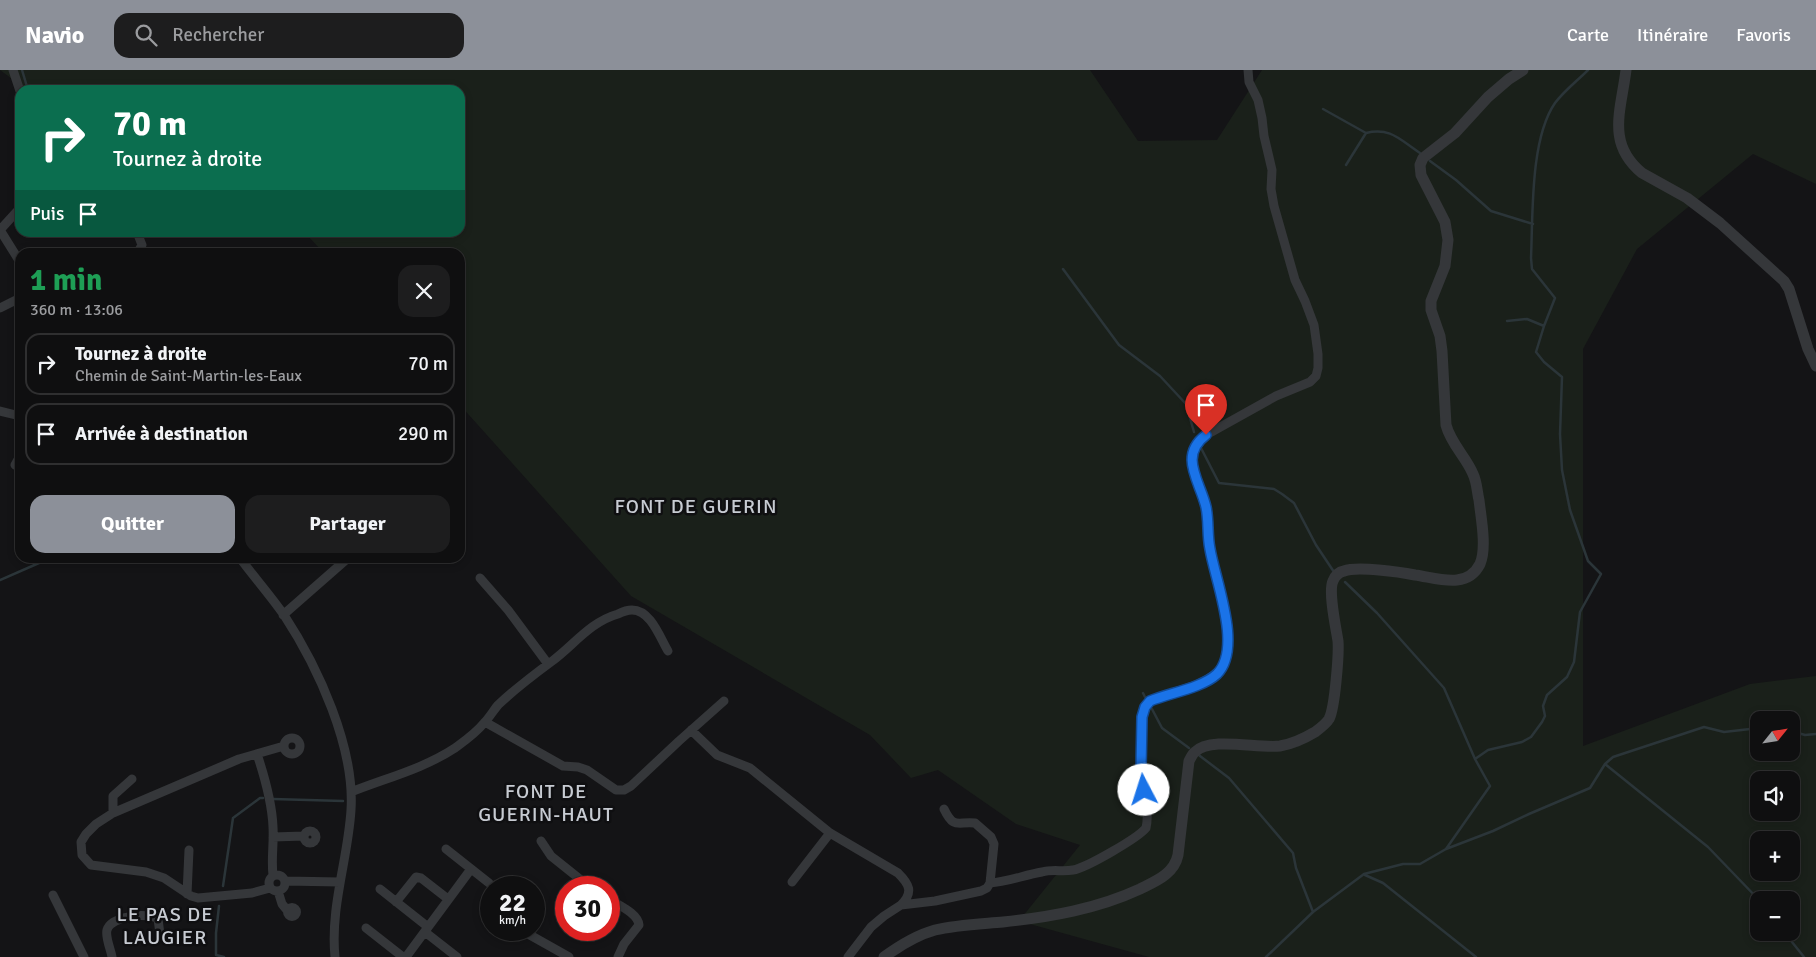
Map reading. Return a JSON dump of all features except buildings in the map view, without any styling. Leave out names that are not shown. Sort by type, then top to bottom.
[{"type":"street","points":[[13,70],[18,85]]},
{"type":"street","points":[[990,884],[1044,871],[1066,871],[1081,868],[1133,840],[1146,828],[1147,812],[1141,769],[1143,710],[1150,701],[1212,677],[1220,669],[1227,653],[1228,634],[1209,548],[1206,508],[1194,478],[1192,463],[1194,449],[1198,441],[1206,435],[1276,396],[1310,382],[1316,376],[1318,354],[1314,325],[1295,280],[1274,206],[1271,189],[1272,170],[1258,100],[1249,82],[1248,70]]},
{"type":"street","points":[[884,957],[908,942],[933,931],[1029,919],[1097,905],[1137,890],[1166,875],[1173,868],[1178,855],[1189,762],[1194,752],[1208,745],[1279,746],[1287,744],[1316,731],[1329,718],[1333,705],[1338,644],[1332,587],[1335,578],[1339,574],[1356,569],[1413,574],[1451,581],[1460,580],[1475,571],[1480,563],[1482,550],[1482,531],[1477,488],[1474,475],[1448,435],[1441,342],[1431,310],[1431,301],[1447,258],[1448,240],[1445,222],[1421,175],[1420,165],[1424,158],[1455,133],[1488,97],[1523,70]]},
{"type":"street","points":[[1626,70],[1618,126],[1619,139],[1623,150],[1642,174],[1688,198],[1784,281],[1789,289],[1808,349],[1816,366]]},
{"type":"street","points":[[15,214],[0,230],[15,254]]},
{"type":"street","points":[[0,308],[15,300]]},
{"type":"street","points":[[0,412],[15,415]]},
{"type":"street","points":[[244,563],[284,615],[316,672],[330,704],[343,747],[351,792],[349,830],[334,918],[335,957]]},
{"type":"street","points":[[284,615],[342,563]]},
{"type":"street","points":[[480,578],[508,610],[544,656],[548,664]]},
{"type":"street","points":[[351,792],[438,759],[469,737],[486,722],[496,708],[516,689],[598,622],[634,610],[640,611],[647,617],[668,651]]},
{"type":"street","points":[[486,722],[563,766],[584,769],[616,790],[621,791],[632,786],[724,701]]},
{"type":"street","points":[[691,730],[717,755],[750,768],[830,833],[898,872],[904,879],[909,893],[908,898],[871,927],[848,957]]},
{"type":"street","points":[[284,746],[224,765],[113,813],[96,824],[82,839],[80,850],[85,860],[94,866],[134,870],[156,875],[187,894],[198,898],[274,890],[284,886],[285,881]]},
{"type":"street","points":[[257,754],[270,802],[273,837],[271,859],[274,875]]},
{"type":"street","points":[[113,813],[113,796],[132,779]]},
{"type":"street","points":[[901,905],[935,901],[981,891],[988,888],[990,884],[993,840],[975,823],[956,823],[947,816],[944,809]]},
{"type":"street","points":[[792,882],[830,833]]},
{"type":"street","points":[[273,837],[304,836]]},
{"type":"street","points":[[541,840],[551,856],[576,876]]},
{"type":"street","points":[[446,849],[480,876]]},
{"type":"street","points":[[187,894],[189,850]]},
{"type":"street","points":[[366,928],[405,957],[472,869]]},
{"type":"street","points":[[285,881],[281,875],[274,875],[268,880],[287,910]]},
{"type":"street","points":[[396,902],[416,877],[421,878],[448,899]]},
{"type":"street","points":[[285,881],[340,882]]},
{"type":"street","points":[[380,889],[457,957]]},
{"type":"street","points":[[53,895],[84,957]]},
{"type":"street","points":[[618,957],[624,944],[639,925],[635,916],[620,906]]},
{"type":"street","points":[[112,957],[107,931],[118,920],[129,916],[154,916],[158,919],[160,934]]},
{"type":"street","points":[[541,941],[569,957]]},
{"type":"shaded area","points":[[0,70],[1090,70],[1138,141],[1217,140],[1262,70],[1816,70],[1816,184],[1753,154],[1637,249],[1583,349],[1583,746],[1750,684],[1816,676],[1816,957],[1149,957],[1019,921],[1080,845],[1016,824],[938,770],[911,778],[870,735],[631,596],[465,411],[465,248],[319,248],[309,237],[465,237],[465,85],[20,85]]},
{"type":"waterway","points":[[22,70],[26,85]]},
{"type":"waterway","points":[[1446,849],[1490,786],[1475,759],[1488,750],[1522,742],[1531,737],[1542,722],[1545,716],[1543,706],[1547,695],[1567,677],[1574,662],[1580,612],[1601,574],[1588,561],[1570,510],[1562,470],[1560,434],[1562,377],[1544,362],[1536,352],[1555,298],[1532,269],[1531,258],[1534,178],[1541,136],[1547,118],[1555,103],[1588,70]]},
{"type":"waterway","points":[[1323,109],[1366,133],[1389,133],[1420,153]]},
{"type":"waterway","points":[[1346,165],[1366,133]]},
{"type":"waterway","points":[[1430,161],[1456,180],[1491,211],[1533,224]]},
{"type":"waterway","points":[[1063,269],[1119,345],[1160,376],[1186,404],[1194,432]]},
{"type":"waterway","points":[[1507,321],[1527,319],[1544,326]]},
{"type":"waterway","points":[[1201,448],[1219,483],[1274,489],[1294,503],[1316,545],[1334,572]]},
{"type":"waterway","points":[[0,580],[39,563]]},
{"type":"waterway","points":[[1345,582],[1377,613],[1444,688],[1475,759]]},
{"type":"waterway","points":[[1143,693],[1145,697]]},
{"type":"waterway","points":[[1152,709],[1162,728],[1189,748]]},
{"type":"waterway","points":[[1266,957],[1313,912],[1364,874],[1403,864],[1420,864],[1446,849],[1493,831],[1590,788],[1605,764],[1613,757],[1704,727],[1724,732],[1750,729]]},
{"type":"waterway","points":[[1800,734],[1816,734]]},
{"type":"waterway","points":[[1200,756],[1229,778],[1293,853],[1296,868],[1313,912]]},
{"type":"waterway","points":[[1605,764],[1708,847],[1750,891]]},
{"type":"waterway","points":[[223,886],[233,818],[260,798],[263,798]]},
{"type":"waterway","points":[[273,799],[343,801]]},
{"type":"waterway","points":[[1365,875],[1383,883],[1476,957]]},
{"type":"waterway","points":[[219,906],[216,955],[224,957]]},
{"type":"waterway","points":[[1791,941],[1804,957]]},
{"type":"district","name":"FONT DE GUERIN","points":[[696,506]]},
{"type":"district","name":"FONT DE GUERIN-HAUT","points":[[546,802]]},
{"type":"district","name":"LE PAS DE LAUGIER","points":[[165,926]]},
{"type":"route","points":[[1144,790],[1141,769],[1143,710],[1150,701],[1212,677],[1226,659],[1228,634],[1209,548],[1206,508],[1194,478],[1192,463],[1194,449],[1198,441],[1206,435]]}]
